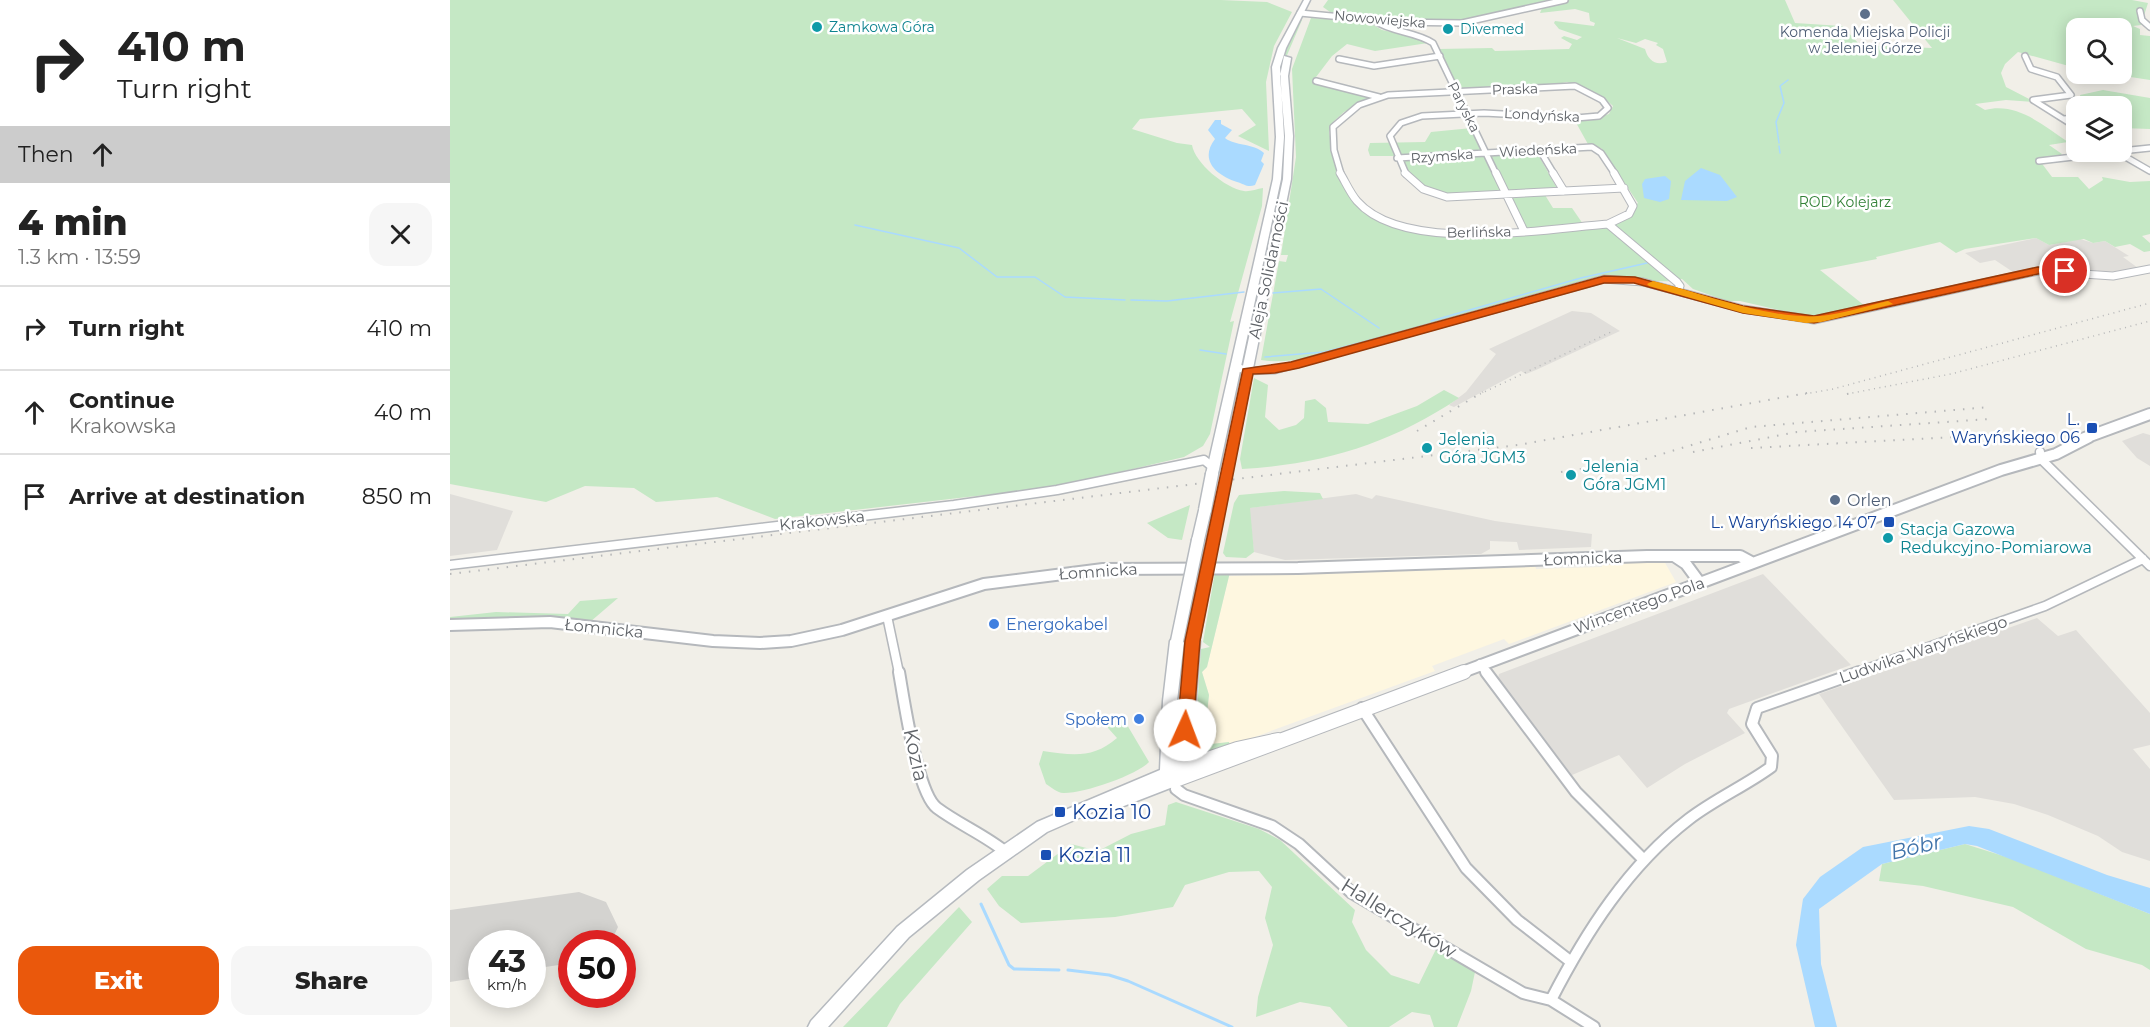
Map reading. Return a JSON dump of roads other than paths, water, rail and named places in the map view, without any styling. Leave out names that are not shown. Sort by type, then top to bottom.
[{"type":"main road","name":"Aleja Solidarności","points":[[1304,13],[1307,0]]},
{"type":"main road","name":"Aleja Solidarności","points":[[1174,778],[1185,749],[1192,641],[1226,472],[1279,166],[1280,137],[1276,67],[1282,48],[1315,0]]},
{"type":"main road","name":"Aleja Solidarności","points":[[1174,778],[1171,691],[1177,641],[1221,437],[1244,368]]},
{"type":"main road","name":"Wincentego Pola","points":[[817,1027],[875,961],[911,925],[951,891],[1042,827],[1074,811],[1174,778]]},
{"type":"street","name":"Nowowiejska","points":[[1304,13],[1434,24],[1469,22],[1565,0]]},
{"type":"street","points":[[2140,11],[2142,20],[2150,27]]},
{"type":"street","name":"Paryska","points":[[1373,20],[1385,30],[1430,41],[1440,56],[1524,231]]},
{"type":"street","points":[[1339,59],[1374,66],[1440,56]]},
{"type":"street","points":[[2025,57],[2031,69],[2057,77],[2071,96],[2033,100],[2064,119]]},
{"type":"street","name":"Berlińska","points":[[1316,81],[1380,97]]},
{"type":"street","name":"Praska","points":[[1455,91],[1575,86]]},
{"type":"street","name":"Londyńska","points":[[1467,114],[1506,112],[1582,118],[1599,116],[1607,111],[1608,108],[1602,100],[1575,86]]},
{"type":"street","name":"Berlińska","points":[[1455,91],[1412,92],[1380,97],[1359,105],[1333,127],[1331,136],[1343,181],[1359,201],[1379,217],[1437,233],[1472,235],[1608,224]]},
{"type":"street","name":"Rzymska","points":[[1467,114],[1422,118],[1400,124],[1390,136],[1405,177],[1426,192],[1454,197],[1624,188]]},
{"type":"street","name":"Wiedeńska","points":[[1487,153],[1592,147],[1601,153],[1633,206],[1629,213],[1608,224]]},
{"type":"street","points":[[2132,150],[2150,148]]},
{"type":"street","points":[[1539,149],[1564,191]]},
{"type":"street","name":"Rzymska","points":[[1397,158],[1487,153]]},
{"type":"street","points":[[2039,161],[2066,158]]},
{"type":"street","points":[[2132,160],[2150,171]]},
{"type":"street","points":[[1608,224],[1679,284],[1678,290]]},
{"type":"street","points":[[1244,368],[1290,366],[1595,281],[1635,280],[1743,309],[1814,320],[2038,271],[2113,276],[2150,269]]},
{"type":"street","name":"Wincentego Pola","points":[[1174,778],[1241,758],[1278,740],[1362,708],[2150,414]]},
{"type":"street","points":[[1146,474],[1202,457],[1221,437]]},
{"type":"street","name":"Ludwika Waryńskiego","points":[[1643,859],[1689,818],[1765,771],[1773,762],[1752,724],[1753,713],[1762,705],[2045,606],[2146,563],[2040,456]]},
{"type":"street","name":"Krakowska","points":[[450,565],[954,505],[1146,474],[1204,460],[1213,471]]},
{"type":"street","points":[[1674,556],[1686,564],[1700,583]]},
{"type":"street","name":"Łomnicka","points":[[450,625],[550,622],[713,641],[760,643],[818,636],[984,584],[1103,569],[1298,568],[1674,556],[1740,556],[1753,563]]},
{"type":"street","name":"Kozia","points":[[887,616],[923,789],[935,807],[1013,849]]},
{"type":"street","points":[[1480,664],[1587,805],[1612,833],[1643,859],[1570,961],[1551,1000]]},
{"type":"street","points":[[1362,708],[1466,868],[1517,920],[1570,961]]},
{"type":"street","name":"Wincentego Pola","points":[[1174,778],[1207,758],[1278,740]]},
{"type":"street","points":[[1185,749],[1197,757],[1207,758]]},
{"type":"street","name":"Hallerczyków","points":[[1174,778],[1184,795],[1272,826],[1299,844],[1352,894],[1523,993],[1551,1000],[1594,1027]]},
{"type":"water","points":[[1215,120],[1221,120],[1221,124],[1232,130],[1225,138],[1229,141],[1255,148],[1264,153],[1261,161],[1264,164],[1255,185],[1248,186],[1229,179],[1212,166],[1209,154],[1215,139],[1208,130]]},
{"type":"water","points":[[1701,168],[1720,175],[1737,197],[1727,201],[1681,200],[1685,181]]},
{"type":"water","points":[[1665,176],[1671,181],[1669,199],[1660,202],[1644,198],[1642,184],[1645,179]]},
{"type":"water","name":"Bóbr","points":[[1969,826],[1989,829],[2107,875],[2150,888],[2150,914],[1977,846],[1965,844],[1882,864],[1819,909],[1821,964],[1837,1027],[1815,1027],[1796,945],[1803,899],[1820,877],[1863,847]]},
{"type":"waterway","points":[[1779,143],[1776,122],[1784,103],[1780,86],[1788,80]]},
{"type":"waterway","points":[[1779,146],[1780,153]]},
{"type":"waterway","points":[[855,225],[959,248],[997,277],[1035,277],[1065,297],[1125,300]]},
{"type":"waterway","points":[[1431,321],[1581,278],[1647,263]]},
{"type":"waterway","points":[[1273,293],[1321,289],[1379,328]]},
{"type":"waterway","points":[[1131,300],[1167,301],[1244,292]]},
{"type":"waterway","points":[[1265,357],[1324,352],[1386,336]]},
{"type":"waterway","points":[[1200,350],[1226,354]]},
{"type":"waterway","points":[[981,904],[1009,965],[1014,969],[1059,970]]},
{"type":"waterway","points":[[1068,970],[1109,975],[1128,981],[1232,1027]]},
{"type":"railway","points":[[1805,394],[1833,389],[2150,303]]},
{"type":"railway","points":[[1855,392],[1847,394],[1951,374],[2150,321]]},
{"type":"railway","points":[[1480,394],[1611,332]]},
{"type":"railway","points":[[1417,431],[1483,392]]},
{"type":"railway","points":[[450,574],[1518,445],[1813,392]]},
{"type":"railway","points":[[1561,472],[1639,461],[1751,427],[1990,407]]},
{"type":"railway","points":[[1693,452],[1797,432],[1990,419]]},
{"type":"railway","points":[[1751,448],[1973,436]]},
{"type":"place","name":"Komenda Miejska Policji w Jeleniej Górze","points":[[1865,14]]},
{"type":"place","name":"Zamkowa Góra","points":[[817,27]]},
{"type":"place","name":"Divemed","points":[[1448,29]]},
{"type":"place","name":"L. Waryńskiego 06","points":[[2092,428]]},
{"type":"place","name":"Jelenia Góra JGM3","points":[[1427,448]]},
{"type":"place","name":"Jelenia Góra JGM1","points":[[1571,475]]},
{"type":"place","name":"Orlen","points":[[1835,500]]},
{"type":"place","name":"L. Waryńskiego 14 07","points":[[1889,522]]},
{"type":"place","name":"Stacja Gazowa Redukcyjno-Pomiarowa","points":[[1888,538]]},
{"type":"place","name":"Energokabel","points":[[994,624]]},
{"type":"place","name":"Społem","points":[[1139,719]]},
{"type":"place","name":"Kozia 10","points":[[1060,812]]},
{"type":"place","name":"Kozia 11","points":[[1046,855]]},
{"type":"park label","name":"ROD Kolejarz","points":[[1845,202]]}]
